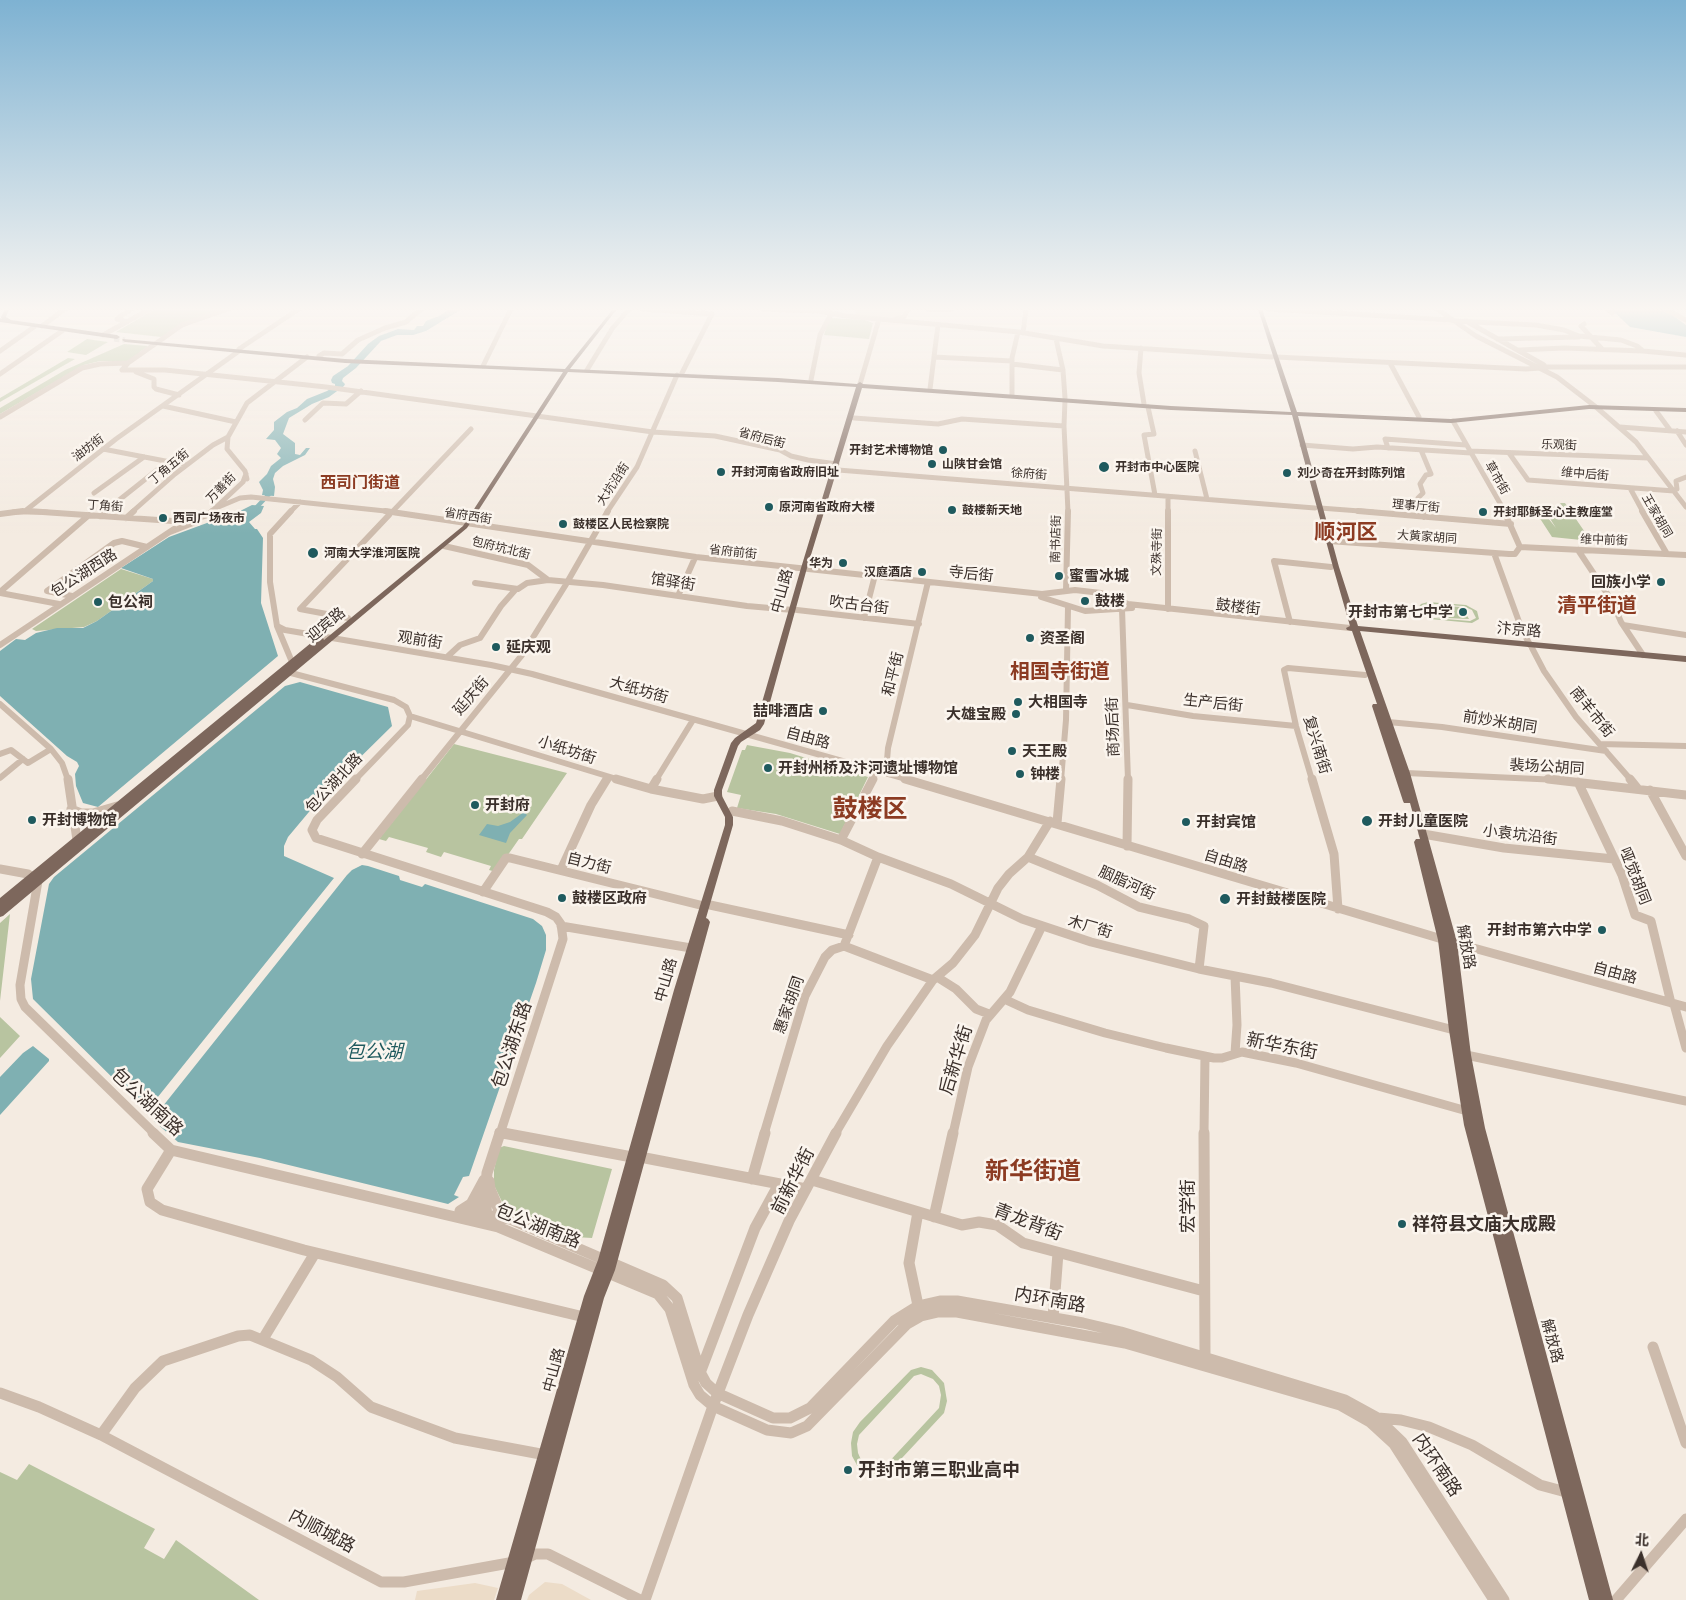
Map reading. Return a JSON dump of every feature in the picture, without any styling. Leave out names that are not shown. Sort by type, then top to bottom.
[{"type":"main road","name":"迎宾路","points":[[0,913],[77,840],[120,804],[292,662],[327,638],[444,546],[464,525],[556,384]]},
{"type":"main road","points":[[839,384],[1146,406],[1419,417],[1456,418],[1594,405],[1686,410]]},
{"type":"main road","points":[[848,384],[1065,399]]},
{"type":"main road","name":"解放路","points":[[1282,384],[1302,445],[1332,567],[1353,630],[1406,773],[1423,834],[1447,941],[1479,1128],[1606,1600]]},
{"type":"main road","name":"中山路","points":[[636,1157],[691,948],[733,826],[734,817],[723,792],[739,746],[763,728],[765,723],[806,570],[854,418],[861,385]]},
{"type":"main road","name":"中山路","points":[[838,467],[861,385]]},
{"type":"main road","points":[[1291,412],[1453,420],[1594,405],[1686,410]]},
{"type":"main road","name":"解放路","points":[[1291,412],[1329,541],[1365,675],[1399,772],[1447,941],[1454,1030],[1468,1111],[1566,1492],[1596,1600]]},
{"type":"main road","name":"迎宾路","points":[[0,904],[35,879],[291,673],[348,618],[464,525]]},
{"type":"main road","name":"汴京路","points":[[1353,630],[1686,660]]},
{"type":"main road","name":"汴京路","points":[[1531,646],[1686,660]]},
{"type":"main road","name":"中山路","points":[[503,1600],[520,1560],[598,1298],[707,905],[728,825],[728,814],[718,796],[718,790],[734,745],[752,736]]},
{"type":"main road","name":"中山路","points":[[514,1600],[520,1560],[584,1317],[606,1267]]},
{"type":"street","points":[[0,416],[55,384]]},
{"type":"street","points":[[154,384],[154,388],[156,389],[179,395]]},
{"type":"street","name":"油坊街","points":[[24,511],[103,449],[194,384]]},
{"type":"street","points":[[228,437],[245,405],[272,384]]},
{"type":"street","name":"省府后街","points":[[298,384],[652,432],[715,436],[780,450],[791,456],[838,467]]},
{"type":"street","name":"大坑沿街","points":[[588,544],[628,482],[675,384]]},
{"type":"street","points":[[930,389],[931,384]]},
{"type":"street","points":[[1012,384],[1012,395]]},
{"type":"street","name":"南书店街","points":[[1064,384],[1064,426],[1068,488],[1066,590]]},
{"type":"street","points":[[1141,384],[1154,434],[1144,435],[1155,496]]},
{"type":"street","points":[[1401,384],[1419,417]]},
{"type":"street","points":[[1567,384],[1620,427],[1648,458],[1686,506]]},
{"type":"street","points":[[305,420],[324,403],[346,404],[361,392]]},
{"type":"street","points":[[163,406],[236,422]]},
{"type":"street","points":[[1641,408],[1686,410]]},
{"type":"street","points":[[1656,410],[1670,430]]},
{"type":"street","points":[[854,418],[938,424],[955,420],[971,420],[1064,426]]},
{"type":"street","name":"草市街","points":[[1453,420],[1511,524],[1520,547]]},
{"type":"street","points":[[1620,427],[1686,432]]},
{"type":"street","points":[[348,618],[300,609],[471,429]]},
{"type":"street","points":[[1677,431],[1686,445]]},
{"type":"street","name":"丁角五街","points":[[126,518],[186,465],[213,445],[228,437]]},
{"type":"street","name":"万善街","points":[[227,503],[240,490],[247,479],[246,474],[228,449],[228,437]]},
{"type":"street","points":[[1388,448],[1385,439],[1469,450]]},
{"type":"street","points":[[1302,445],[1353,449],[1469,450]]},
{"type":"street","points":[[103,449],[186,465]]},
{"type":"street","points":[[1421,450],[1431,474],[1426,475],[1420,484],[1423,493],[1418,498],[1424,517]]},
{"type":"street","name":"乐观街","points":[[1469,450],[1648,458]]},
{"type":"street","points":[[1195,451],[1207,499]]},
{"type":"street","name":"维中后街","points":[[1509,453],[1527,480],[1673,491]]},
{"type":"street","points":[[94,494],[144,457]]},
{"type":"street","points":[[100,516],[167,462]]},
{"type":"street","name":"徐府街","points":[[838,467],[1155,496],[1207,499]]},
{"type":"street","points":[[1673,491],[1677,489],[1678,479],[1686,477]]},
{"type":"street","points":[[244,483],[243,492],[247,499]]},
{"type":"street","name":"万善街","points":[[208,515],[244,483]]},
{"type":"street","name":"王家胡同","points":[[1630,488],[1667,554]]},
{"type":"street","points":[[240,490],[247,499]]},
{"type":"street","name":"文殊寺街","points":[[1168,496],[1168,609]]},
{"type":"street","points":[[218,508],[227,503],[247,499]]},
{"type":"street","points":[[218,508],[247,499]]},
{"type":"street","name":"省府西街","points":[[247,499],[391,513],[658,554]]},
{"type":"street","name":"理事厅街","points":[[1207,499],[1511,524]]},
{"type":"street","points":[[292,662],[277,626],[270,582],[270,534],[298,503]]},
{"type":"street","name":"丁角街","points":[[0,514],[24,511],[179,521],[208,515]]},
{"type":"street","points":[[170,532],[208,515]]},
{"type":"street","points":[[0,594],[89,516]]},
{"type":"street","name":"包公湖西路","points":[[0,646],[170,532],[177,526],[179,521]]},
{"type":"street","points":[[72,596],[47,591],[114,543],[122,541],[147,548]]},
{"type":"street","name":"大黄家胡同","points":[[1329,541],[1515,554],[1520,547]]},
{"type":"street","name":"延庆街","points":[[362,854],[460,730],[512,669],[567,582],[588,544]]},
{"type":"street","name":"包府坑北街","points":[[444,546],[528,564],[548,580]]},
{"type":"street","name":"维中前街","points":[[1520,547],[1686,555]]},
{"type":"street","points":[[1578,550],[1612,601],[1623,625],[1643,655]]},
{"type":"street","name":"南羊市街","points":[[1494,553],[1522,630],[1555,688],[1576,717],[1638,789]]},
{"type":"street","name":"省府前街","points":[[658,554],[806,570]]},
{"type":"street","name":"省府前街","points":[[658,554],[694,560],[806,570]]},
{"type":"street","points":[[678,596],[694,560]]},
{"type":"street","points":[[1290,622],[1274,561],[1332,567]]},
{"type":"street","name":"寺后街","points":[[806,570],[874,579],[1042,594],[1066,590],[1096,592],[1120,602],[1134,605]]},
{"type":"street","name":"寺后街","points":[[806,570],[1042,597],[1068,607],[1093,611],[1122,609]]},
{"type":"street","points":[[864,618],[874,579]]},
{"type":"street","name":"馆驿街","points":[[516,589],[527,583],[548,580],[613,585],[746,606],[795,610]]},
{"type":"street","points":[[475,583],[505,589],[516,589]]},
{"type":"street","name":"和平街","points":[[886,773],[888,748],[927,584]]},
{"type":"street","points":[[447,658],[458,646],[480,638],[501,606],[516,589]]},
{"type":"street","points":[[0,594],[57,606]]},
{"type":"street","name":"鼓楼街","points":[[1134,605],[1353,630]]},
{"type":"street","points":[[1054,822],[1066,720],[1068,607]]},
{"type":"street","name":"鼓楼街","points":[[1122,609],[1353,630]]},
{"type":"street","name":"商场后街","points":[[1122,609],[1127,705],[1127,846]]},
{"type":"street","name":"吹古台街","points":[[795,610],[918,624]]},
{"type":"street","points":[[1623,625],[1686,636]]},
{"type":"street","points":[[277,626],[285,630],[327,638]]},
{"type":"street","name":"观前街","points":[[327,638],[512,669]]},
{"type":"street","name":"复兴南街","points":[[1338,909],[1334,854],[1296,726],[1284,670],[1288,668],[1365,675]]},
{"type":"street","name":"大纸坊街","points":[[512,669],[752,736]]},
{"type":"street","points":[[291,673],[394,700],[406,706],[410,716]]},
{"type":"street","points":[[0,704],[50,750],[66,771],[77,840]]},
{"type":"street","name":"生产后街","points":[[1127,705],[1192,716],[1296,726]]},
{"type":"street","name":"小纸坊街","points":[[410,716],[651,789],[703,799],[718,796]]},
{"type":"street","name":"包公湖北路","points":[[410,716],[408,725],[320,816],[314,826],[313,834],[318,840],[547,912],[556,917],[561,926]]},
{"type":"street","points":[[651,789],[693,720]]},
{"type":"street","name":"前炒米胡同","points":[[1388,722],[1442,727],[1606,751]]},
{"type":"street","name":"自由路","points":[[752,736],[1054,822],[1127,846],[1447,941],[1686,1007]]},
{"type":"street","points":[[1600,744],[1630,743],[1686,746]]},
{"type":"street","points":[[0,754],[11,750],[28,763],[50,750]]},
{"type":"street","points":[[0,778],[23,759]]},
{"type":"street","points":[[841,840],[877,771]]},
{"type":"street","name":"裴场公胡同","points":[[1406,773],[1578,782],[1686,795]]},
{"type":"street","points":[[561,870],[591,805],[608,777]]},
{"type":"street","name":"哑觉胡同","points":[[1578,782],[1614,859],[1634,914],[1650,921],[1672,1004]]},
{"type":"street","points":[[1650,790],[1686,856]]},
{"type":"street","points":[[71,809],[81,813],[93,813],[120,804]]},
{"type":"street","name":"木厂街","points":[[732,811],[782,821],[841,840],[951,884],[990,905],[1042,926],[1091,942],[1454,1030]]},
{"type":"street","name":"前新华街","points":[[645,1600],[712,1406],[748,1315],[789,1221],[851,1104],[887,1046],[935,979],[953,963],[975,935],[998,888],[1009,874],[1028,857],[1054,822]]},
{"type":"street","name":"小袁坑沿街","points":[[1423,834],[1504,848],[1614,859]]},
{"type":"street","points":[[878,856],[844,946],[935,979],[956,990],[976,1009],[989,1014]]},
{"type":"street","name":"胭脂河街","points":[[1028,857],[1097,885],[1139,907],[1189,919],[1204,926],[1199,969]]},
{"type":"street","name":"自力街","points":[[484,892],[508,858],[707,905],[849,935]]},
{"type":"street","points":[[0,869],[18,872],[35,879]]},
{"type":"street","name":"包公湖南路","points":[[35,879],[37,895],[20,980],[20,995],[25,1008],[170,1150],[443,1214],[486,1215],[510,1219]]},
{"type":"street","points":[[561,926],[691,948]]},
{"type":"street","name":"包公湖东路","points":[[486,1215],[487,1175],[499,1132],[528,1050],[562,939],[561,926]]},
{"type":"street","name":"后新华街","points":[[934,1217],[968,1067],[989,1014],[1010,992],[1042,926]]},
{"type":"street","name":"惠家胡同","points":[[752,1179],[805,996],[825,957],[832,950],[844,946]]},
{"type":"street","points":[[1235,976],[1237,1025],[1235,1053]]},
{"type":"street","name":"新华东街","points":[[1004,999],[1028,1010],[1105,1033],[1205,1056],[1222,1058],[1235,1053],[1251,1053],[1296,1063],[1468,1111]]},
{"type":"street","points":[[1672,1004],[1686,1048]]},
{"type":"street","points":[[1466,1055],[1686,1101]]},
{"type":"street","name":"宏学街","points":[[1205,1056],[1205,1356]]},
{"type":"street","name":"青龙背街","points":[[499,1132],[780,1184],[809,1184],[962,1225],[979,1222],[997,1225],[1023,1243],[1204,1291]]},
{"type":"street","points":[[170,1150],[150,1182],[147,1196],[150,1202],[162,1210],[315,1253],[584,1317]]},
{"type":"street","name":"包公湖南路","points":[[464,1214],[478,1203],[487,1175]]},
{"type":"street","name":"包公湖南路","points":[[487,1175],[490,1189],[498,1208],[510,1219],[606,1267]]},
{"type":"street","points":[[694,1385],[749,1243],[780,1184]]},
{"type":"street","points":[[918,1212],[908,1263],[919,1311]]},
{"type":"street","name":"包公湖南路","points":[[464,1214],[606,1267]]},
{"type":"street","points":[[486,1215],[498,1227]]},
{"type":"street","points":[[263,1339],[315,1253]]},
{"type":"street","points":[[1053,1318],[1058,1253]]},
{"type":"street","name":"内环南路","points":[[606,1267],[663,1285],[674,1294],[700,1372],[706,1383],[718,1393],[773,1418],[783,1419],[798,1415],[810,1408],[894,1321],[919,1311],[934,1302],[957,1302],[1122,1332],[1335,1396],[1353,1403],[1376,1417],[1402,1442],[1504,1600]]},
{"type":"street","name":"内环南路","points":[[606,1267],[658,1294],[668,1303],[694,1385],[700,1395],[712,1406],[767,1430],[781,1433],[799,1430],[814,1420],[919,1311]]},
{"type":"street","name":"内环南路","points":[[919,1311],[957,1312],[1119,1342],[1328,1401],[1351,1410],[1380,1430],[1394,1444],[1494,1600]]},
{"type":"street","points":[[101,1435],[135,1388],[142,1384],[154,1369],[164,1361],[238,1336],[250,1335],[311,1360],[337,1376],[371,1407],[456,1438],[546,1456]]},
{"type":"street","points":[[1654,1347],[1686,1443]]},
{"type":"street","name":"内顺城路","points":[[0,1393],[39,1407],[101,1435],[381,1582],[404,1582],[520,1560],[535,1554],[548,1554],[640,1600]]},
{"type":"street","points":[[1376,1417],[1428,1426],[1472,1445],[1540,1485],[1566,1492]]},
{"type":"street","points":[[1616,1600],[1686,1519]]},
{"type":"green space","points":[[24,384],[32,384],[0,402],[0,398]]},
{"type":"green space","points":[[42,384],[52,384],[0,414],[0,408]]},
{"type":"green space","points":[[1560,503],[1565,503],[1591,541],[1552,537],[1539,517],[1548,518],[1556,528],[1542,506],[1563,507]]},
{"type":"green space","name":"包公祠","points":[[121,569],[153,579],[153,581],[97,621],[84,627],[36,631],[32,629]]},
{"type":"green space","points":[[1428,602],[1466,605],[1477,611],[1479,619],[1472,623],[1430,619],[1422,614],[1418,608],[1421,604]],"holes":[[[1430,604],[1463,606],[1472,610],[1476,618],[1470,621],[1433,618],[1427,615],[1423,609]]]},
{"type":"green space","points":[[1430,605],[1462,607],[1469,619],[1447,618],[1442,608],[1446,618],[1436,617]]},
{"type":"green space","name":"开封府","points":[[454,744],[567,773],[522,839],[519,839],[496,872],[489,870],[491,866],[444,852],[441,857],[426,852],[428,848],[389,837],[386,841],[379,839]]},
{"type":"green space","points":[[747,745],[790,753],[868,777],[840,834],[776,814],[737,808],[741,795],[727,792],[742,750],[745,750]]},
{"type":"green space","points":[[10,914],[0,1001],[0,923]]},
{"type":"green space","points":[[0,1017],[20,1036],[0,1058]]},
{"type":"green space","points":[[504,1146],[612,1169],[592,1238],[575,1237],[563,1233],[503,1204],[494,1185],[494,1170],[499,1148]]},
{"type":"green space","points":[[921,1367],[932,1370],[944,1383],[947,1401],[944,1413],[888,1473],[878,1477],[867,1475],[858,1467],[852,1456],[851,1443],[853,1432],[860,1422],[911,1370]],"holes":[[[921,1374],[933,1379],[939,1386],[941,1395],[939,1408],[885,1466],[877,1469],[869,1467],[862,1462],[858,1453],[859,1435],[914,1376]]]},
{"type":"green space","points":[[29,1464],[155,1529],[144,1548],[164,1559],[176,1540],[259,1600],[0,1600],[0,1472],[17,1480]]},
{"type":"shaded area","points":[[545,1582],[562,1584],[591,1600],[527,1600],[529,1595]]},
{"type":"shaded area","points":[[475,1583],[498,1588],[494,1600],[415,1600],[417,1591]]},
{"type":"water","points":[[335,384],[345,384],[329,397],[312,404],[289,418],[283,434],[295,443],[295,454],[300,455],[306,448],[310,448],[305,455],[283,466],[275,473],[273,479],[275,487],[274,496],[262,495],[263,490],[259,482],[267,474],[271,466],[281,458],[277,454],[281,448],[275,440],[266,439],[274,430],[274,422],[287,412],[297,408],[307,399],[327,391],[335,386]]},
{"type":"water","points":[[252,505],[264,506],[261,513],[249,522],[263,538],[261,603],[278,656],[98,807],[83,803],[76,786],[75,774],[79,766],[77,762],[67,756],[0,696],[0,651],[16,639],[25,640],[36,633],[57,628],[83,628],[97,621],[153,581],[153,579],[121,568],[169,537]]},
{"type":"water","points":[[300,682],[388,707],[392,726],[329,788],[288,837],[284,846],[284,856],[334,878],[157,1098],[149,1103],[143,1102],[132,1097],[33,999],[31,979],[49,884],[54,877],[285,686]]},
{"type":"water","points":[[524,812],[527,815],[510,833],[506,843],[479,835],[487,824],[498,826],[510,822]]},
{"type":"water","name":"包公湖","points":[[362,865],[399,876],[400,880],[422,887],[425,884],[533,919],[542,926],[546,935],[546,950],[536,983],[469,1176],[463,1177],[454,1195],[459,1197],[448,1204],[260,1158],[178,1142],[154,1121],[155,1116],[347,875]]},
{"type":"water","points":[[33,1046],[49,1061],[0,1115],[0,1077],[23,1053]]},
{"type":"waterway","points":[[254,510],[271,492],[270,485]]},
{"type":"place","name":"开封艺术博物馆","points":[[943,450]]},
{"type":"place","name":"山陕甘会馆","points":[[932,464]]},
{"type":"place","name":"开封市中心医院","points":[[1104,467]]},
{"type":"place","name":"开封河南省政府旧址","points":[[721,472]]},
{"type":"place","name":"刘少奇在开封陈列馆","points":[[1287,473]]},
{"type":"place","name":"原河南省政府大楼","points":[[769,507]]},
{"type":"place","name":"鼓楼新天地","points":[[952,510]]},
{"type":"place","name":"开封耶稣圣心主教座堂","points":[[1483,512]]},
{"type":"place","name":"西司广场夜市","points":[[163,518]]},
{"type":"place","name":"鼓楼区人民检察院","points":[[563,524]]},
{"type":"place","name":"河南大学淮河医院","points":[[313,553]]},
{"type":"place","name":"华为","points":[[843,563]]},
{"type":"place","name":"汉庭酒店","points":[[922,572]]},
{"type":"place","name":"蜜雪冰城","points":[[1059,576]]},
{"type":"place","name":"回族小学","points":[[1661,582]]},
{"type":"place","name":"鼓楼","points":[[1085,601]]},
{"type":"place","name":"包公祠","points":[[98,602]]},
{"type":"place","name":"开封市第七中学","points":[[1463,612]]},
{"type":"place","name":"资圣阁","points":[[1030,638]]},
{"type":"place","name":"延庆观","points":[[496,647]]},
{"type":"place","name":"大相国寺","points":[[1018,702]]},
{"type":"place","name":"喆啡酒店","points":[[823,711]]},
{"type":"place","name":"大雄宝殿","points":[[1016,714]]},
{"type":"place","name":"天王殿","points":[[1012,751]]},
{"type":"place","name":"开封州桥及汴河遗址博物馆","points":[[768,768]]},
{"type":"place","name":"钟楼","points":[[1020,774]]},
{"type":"place","name":"开封府","points":[[475,805]]},
{"type":"place","name":"开封博物馆","points":[[32,820]]},
{"type":"place","name":"开封儿童医院","points":[[1367,821]]},
{"type":"place","name":"开封宾馆","points":[[1186,822]]},
{"type":"place","name":"鼓楼区政府","points":[[562,898]]},
{"type":"place","name":"开封鼓楼医院","points":[[1225,899]]},
{"type":"place","name":"开封市第六中学","points":[[1602,930]]},
{"type":"place","name":"祥符县文庙大成殿","points":[[1402,1224]]},
{"type":"place","name":"开封市第三职业高中","points":[[848,1470]]},
{"type":"district","name":"西司门街道","points":[[360,483]]},
{"type":"district","name":"顺河区","points":[[1346,532]]},
{"type":"district","name":"清平街道","points":[[1597,606]]},
{"type":"district","name":"相国寺街道","points":[[1060,672]]},
{"type":"district","name":"鼓楼区","points":[[870,809]]},
{"type":"district","name":"新华街道","points":[[1033,1171]]}]
